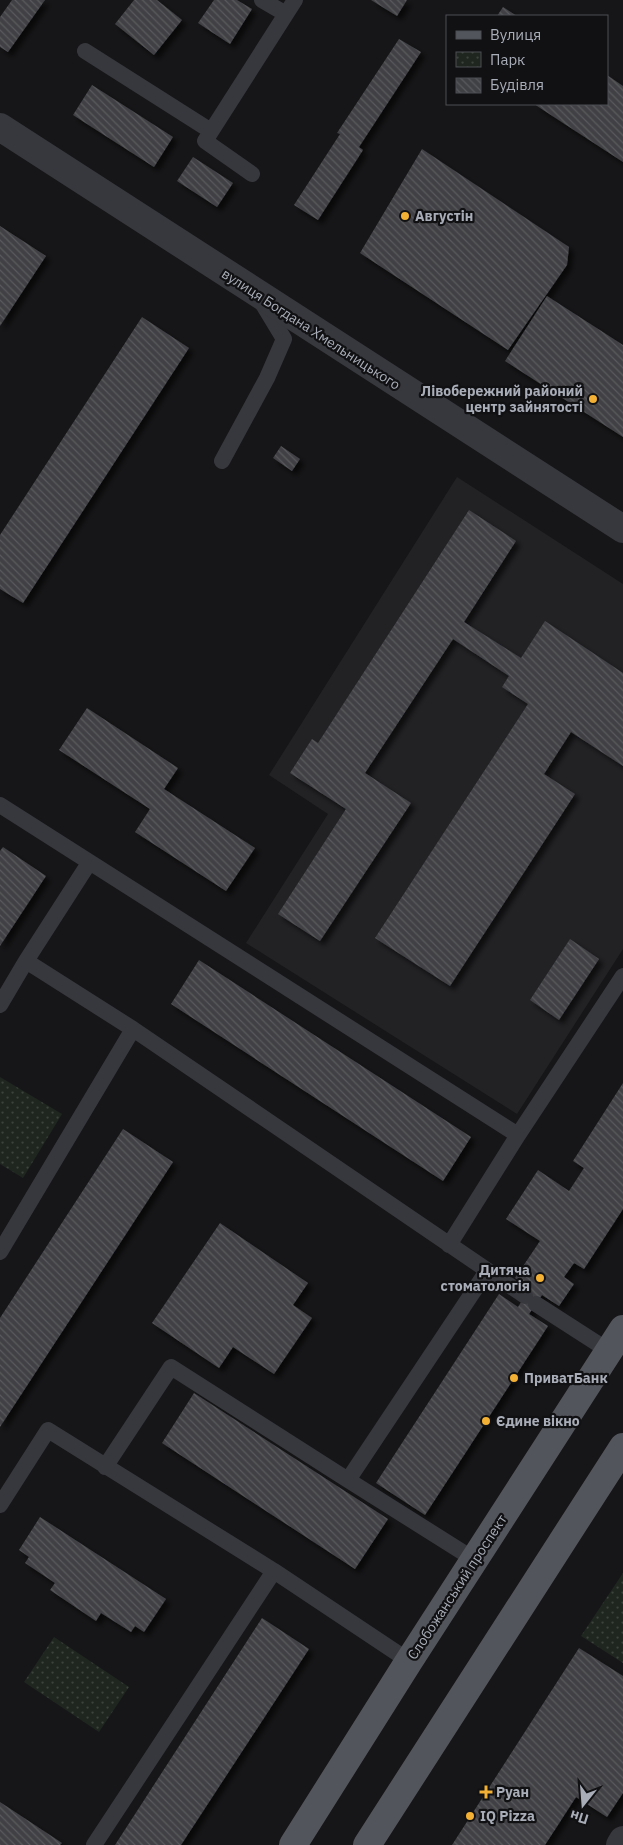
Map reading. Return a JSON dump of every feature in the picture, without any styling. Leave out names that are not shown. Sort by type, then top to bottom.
[{"type":"main road","name":"Слобожанський проспект","points":[[293,1845],[409,1660],[616,1340]]},
{"type":"main road","points":[[367,1845],[623,1447]]},
{"type":"street","name":"вулиця Богдана Хмельницького","points":[[0,127],[623,529]]},
{"type":"street","points":[[620,1845],[623,1840]]},
{"type":"lane","points":[[262,0],[286,14]]},
{"type":"lane","points":[[252,174],[205,142],[295,0]]},
{"type":"lane","points":[[85,51],[211,131]]},
{"type":"lane","points":[[222,461],[267,378],[284,339],[256,293]]},
{"type":"lane","points":[[0,805],[518,1135]]},
{"type":"lane","points":[[0,1005],[89,863]]},
{"type":"lane","points":[[26,961],[133,1029],[531,1300],[616,1340]]},
{"type":"lane","points":[[449,1244],[623,976]]},
{"type":"lane","points":[[0,1252],[133,1029]]},
{"type":"lane","points":[[348,1480],[487,1271]]},
{"type":"lane","points":[[106,1467],[171,1366],[475,1560]]},
{"type":"lane","points":[[0,1504],[48,1430],[274,1571],[409,1660]]},
{"type":"lane","points":[[94,1845],[274,1571]]},
{"type":"shaded area","points":[[457,477],[623,584],[623,949],[517,1114],[246,943],[328,814],[269,775]]},
{"type":"green space","points":[[0,1077],[62,1114],[23,1178],[0,1164]]},
{"type":"green space","points":[[623,1573],[623,1663],[581,1636]]},
{"type":"green space","points":[[54,1637],[129,1687],[99,1732],[24,1682]]},
{"type":"building","points":[[12,0],[45,0],[8,52],[0,47],[0,17]]},
{"type":"building","points":[[134,0],[157,0],[182,20],[154,55],[115,24]]},
{"type":"building","points":[[214,0],[237,0],[252,9],[230,44],[198,23]]},
{"type":"building","points":[[371,0],[407,0],[397,16]]},
{"type":"building","points":[[503,7],[515,15],[498,15]]},
{"type":"building","points":[[399,39],[421,52],[359,147],[363,150],[318,220],[294,205],[340,134],[337,133]]},
{"type":"building","points":[[608,76],[623,86],[623,162],[536,105],[608,105]]},
{"type":"building","points":[[92,85],[173,137],[154,167],[73,115]]},
{"type":"building","points":[[422,149],[569,247],[567,265],[508,350],[360,253]]},
{"type":"building","points":[[193,157],[233,183],[217,207],[177,181]]},
{"type":"building","points":[[0,226],[46,256],[0,326]]},
{"type":"building","name":"Лівобережний районий центр зайнятості","points":[[547,296],[623,345],[623,437],[505,361]]},
{"type":"building","points":[[142,317],[189,348],[23,603],[0,589],[0,535]]},
{"type":"building","points":[[281,446],[300,459],[292,471],[273,458]]},
{"type":"building","points":[[469,510],[516,541],[464,622],[521,658],[545,621],[623,673],[623,766],[571,732],[544,774],[575,794],[450,986],[375,938],[528,704],[502,687],[509,676],[453,639],[365,773],[411,803],[320,941],[278,914],[346,809],[290,773],[312,739],[318,743]]},
{"type":"building","points":[[87,708],[178,768],[164,789],[255,848],[226,891],[135,832],[150,809],[59,750]]},
{"type":"building","points":[[3,847],[46,876],[0,946],[0,851]]},
{"type":"building","points":[[570,939],[599,959],[559,1020],[530,1000]]},
{"type":"building","points":[[199,960],[471,1137],[443,1181],[171,1004]]},
{"type":"building","points":[[623,1083],[623,1209],[584,1269],[574,1263],[564,1277],[574,1284],[559,1306],[542,1295],[529,1314],[548,1326],[425,1515],[376,1483],[499,1294],[518,1307],[530,1288],[515,1278],[540,1241],[506,1219],[538,1170],[569,1191],[584,1168],[573,1161]]},
{"type":"building","points":[[123,1129],[173,1162],[0,1427],[0,1318]]},
{"type":"building","points":[[220,1223],[308,1283],[293,1305],[312,1318],[274,1374],[233,1347],[219,1368],[152,1323]]},
{"type":"building","points":[[194,1393],[388,1519],[355,1569],[162,1443]]},
{"type":"building","points":[[40,1517],[166,1599],[144,1632],[135,1626],[131,1632],[101,1613],[96,1621],[50,1590],[55,1583],[25,1563],[29,1557],[19,1550]]},
{"type":"building","points":[[262,1618],[309,1649],[181,1845],[115,1845]]},
{"type":"building","points":[[579,1648],[623,1676],[623,1793],[607,1817],[576,1797],[545,1845],[452,1845]]},
{"type":"building","points":[[0,1802],[62,1843],[60,1845],[0,1845]]},
{"type":"place","name":"Августін","points":[[405,216]]},
{"type":"place","name":"Лівобережний районий центр зайнятості","points":[[593,399]]},
{"type":"place","name":"Дитяча стоматологія","points":[[540,1278]]},
{"type":"place","name":"ПриватБанк","points":[[514,1378]]},
{"type":"place","name":"Єдине вікно","points":[[486,1421]]},
{"type":"place","name":"Руан","points":[[486,1792]]},
{"type":"place","name":"IQ Pizza","points":[[470,1816]]}]
